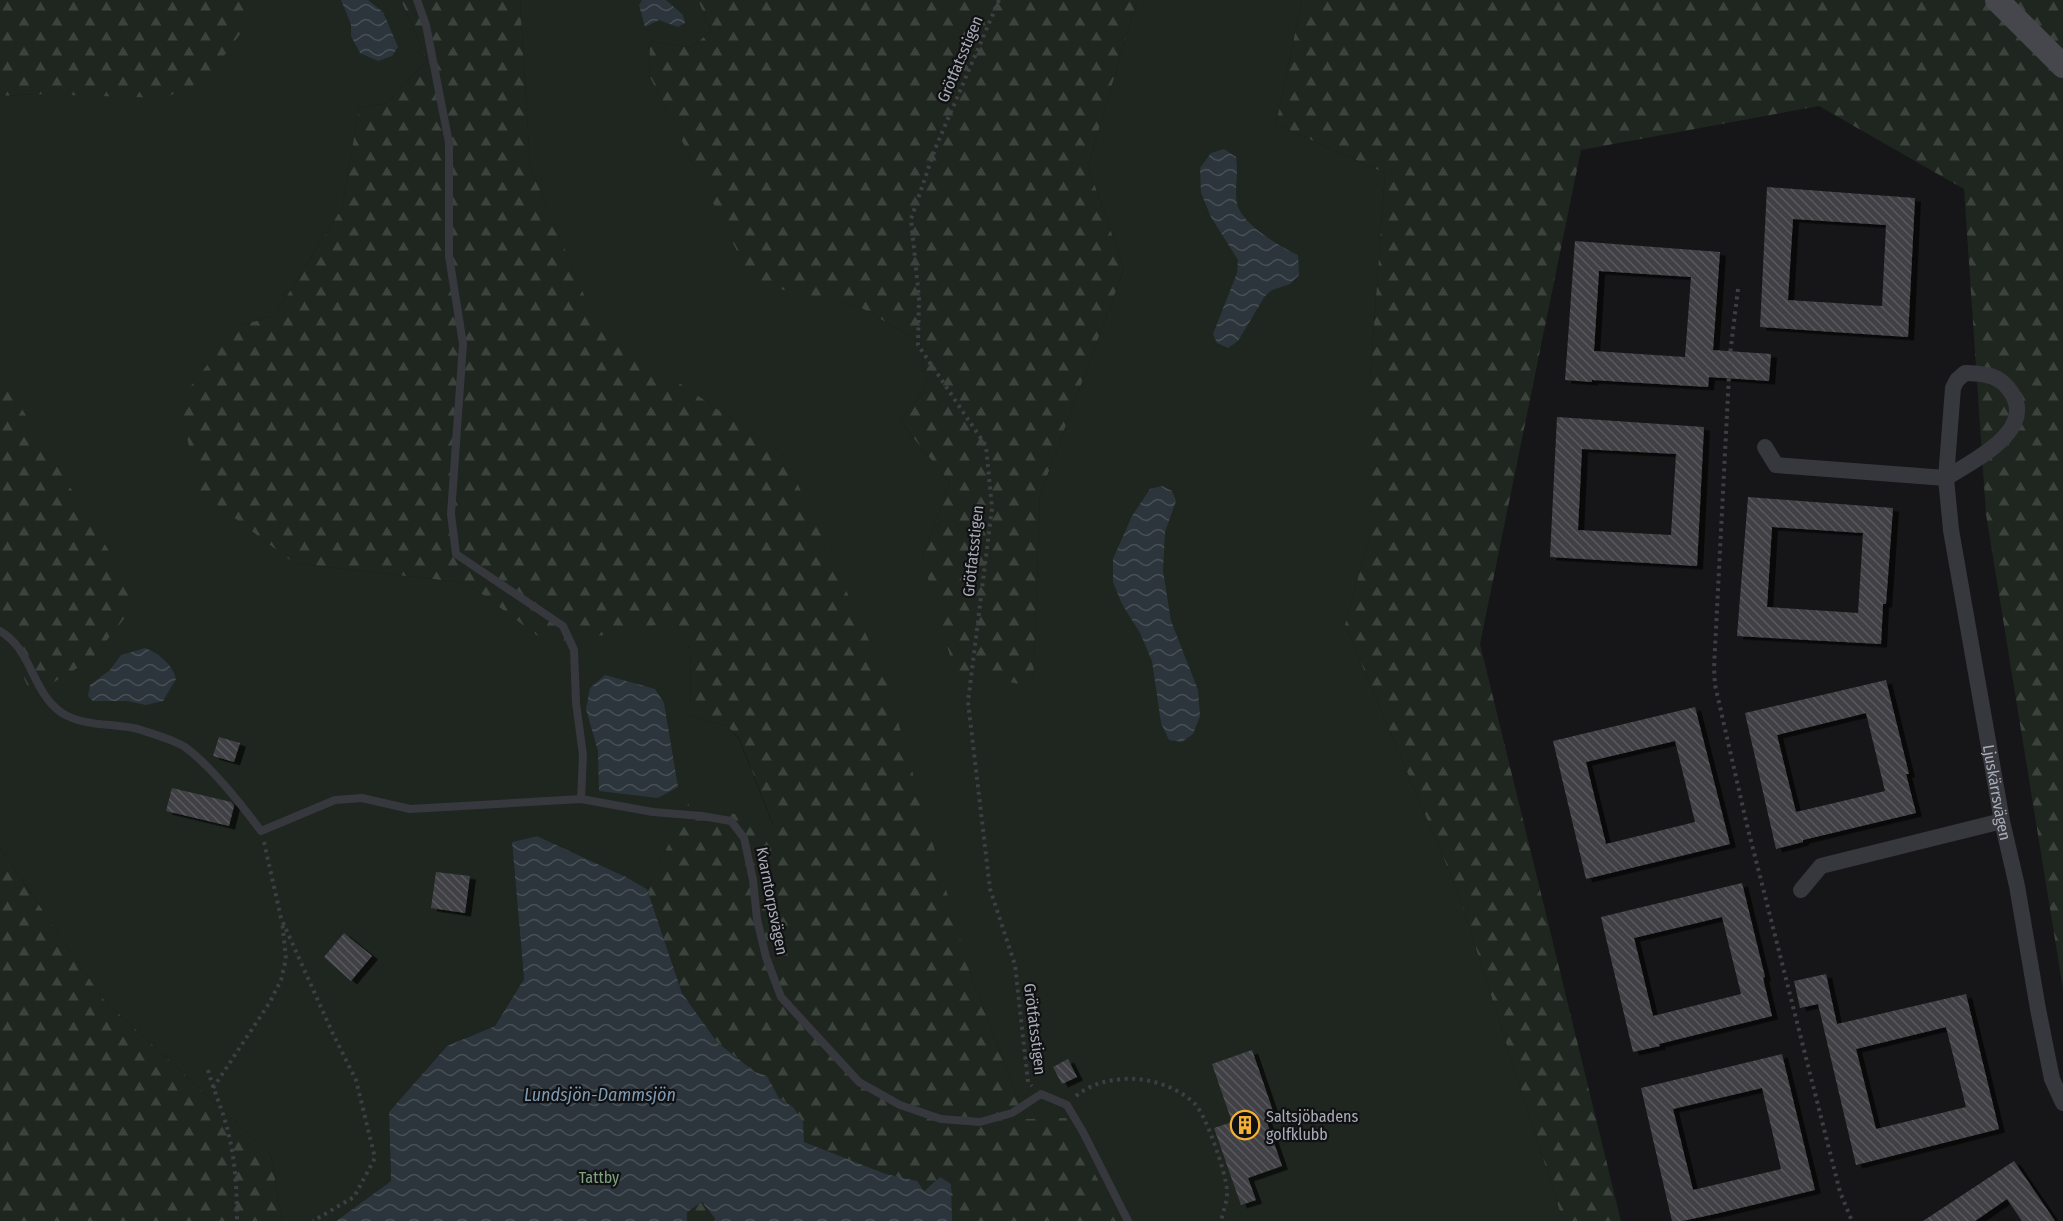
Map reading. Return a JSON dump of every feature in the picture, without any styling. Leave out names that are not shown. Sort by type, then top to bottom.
[{"type":"main road","points":[[1997,0],[2063,66]]},
{"type":"street","name":"Ljuskärrsvägen","points":[[1946,478],[2005,437],[2017,418],[2017,403],[2010,390],[1988,374],[1965,373],[1957,380],[1953,388],[1946,478],[1951,530],[2002,821],[2017,886],[2052,1079],[2063,1103]]},
{"type":"street","points":[[1765,447],[1776,465],[1946,478]]},
{"type":"street","points":[[1801,890],[1821,866],[2002,821]]},
{"type":"lane","points":[[417,0],[426,25],[449,143],[449,256],[463,344],[452,514],[456,554],[563,626],[574,650],[576,703],[583,755],[581,799]]},
{"type":"lane","points":[[0,631],[10,637],[30,664],[46,698],[63,713],[80,720],[137,729],[183,746],[214,775],[261,831]]},
{"type":"lane","name":"Kvarntorpsvägen","points":[[261,831],[334,800],[362,798],[410,809],[581,799],[653,812],[731,821],[744,838],[753,880],[757,919],[766,957],[782,997],[859,1082],[900,1105],[941,1119],[980,1122],[1012,1113],[1041,1094]]},
{"type":"lane","points":[[1041,1094],[1067,1105],[1128,1221]]},
{"type":"path","name":"Grötfatsstigen","points":[[999,0],[935,149],[911,219],[919,298],[918,345],[986,446],[992,508],[968,702],[990,889],[1015,965],[1028,1082],[1041,1094]]},
{"type":"path","points":[[1738,289],[1730,355],[1714,668],[1715,686],[1746,821],[1837,1180],[1852,1221]]},
{"type":"path","points":[[213,1088],[270,1002],[281,980],[286,959],[281,918],[261,831]]},
{"type":"path","points":[[281,918],[356,1080],[375,1158],[354,1197],[313,1221]]},
{"type":"path","points":[[208,1070],[226,1124],[237,1182],[237,1221]]},
{"type":"path","points":[[1067,1105],[1083,1090],[1101,1081],[1131,1078],[1162,1083],[1196,1104],[1216,1144],[1228,1191],[1221,1221]]},
{"type":"green space","points":[[0,0],[255,0],[246,26],[206,80],[164,98],[34,94],[0,96]]},
{"type":"green space","points":[[254,0],[401,0],[427,61],[387,103],[359,108],[342,208],[275,315],[237,327],[294,563],[467,583],[550,644],[673,621],[691,651],[690,715],[727,726],[739,739],[773,825],[689,803],[647,889],[537,836],[512,842],[524,979],[495,1026],[447,1046],[389,1112],[391,1181],[336,1221],[282,1221],[271,1155],[104,1000],[0,848],[0,96],[34,94]]},
{"type":"green space","points":[[401,0],[520,0],[530,166],[597,326],[785,456],[885,676],[969,970],[1026,1119],[1066,1118],[1119,1221],[950,1221],[940,1177],[924,1191],[916,1181],[886,1174],[803,1142],[793,1107],[779,1098],[767,1076],[755,1072],[717,1042],[682,993],[647,889],[689,802],[773,824],[739,738],[727,726],[690,715],[691,651],[673,622],[550,645],[467,583],[294,563],[199,491],[179,401],[237,327],[275,315],[342,208],[359,108],[387,103],[427,61]]},
{"type":"green space","name":"Saltsjöbadens golfklubb","points":[[520,0],[698,0],[711,31],[691,48],[650,41],[649,75],[753,282],[860,307],[920,342],[927,386],[900,421],[950,483],[922,557],[1033,686],[1040,495],[1124,269],[1088,166],[1137,0],[1302,0],[1276,124],[1385,173],[1370,381],[1370,534],[1345,625],[1458,892],[1563,1221],[1102,1221],[1026,1119],[969,970],[785,456],[597,327],[530,166]]},
{"type":"green space","points":[[698,0],[1137,0],[1088,166],[1124,269],[1040,495],[1033,687],[954,670],[922,557],[950,483],[900,421],[927,386],[920,342],[860,307],[753,283],[649,75],[650,41],[691,48],[711,31]]},
{"type":"green space","points":[[1302,0],[2063,0],[2063,989],[1986,514],[1964,189],[1819,106],[1581,150],[1480,644],[1621,1221],[1563,1221],[1458,892],[1345,625],[1370,534],[1370,381],[1385,173],[1276,124]]},
{"type":"green space","points":[[0,373],[139,600],[91,660],[32,695],[0,628]]},
{"type":"green space","points":[[0,848],[104,1000],[271,1155],[282,1221],[0,1221]]},
{"type":"green space","points":[[702,1202],[717,1221],[687,1221],[686,1212]]},
{"type":"water","points":[[341,0],[368,0],[383,12],[398,47],[392,56],[378,61],[360,53],[351,36],[351,24]]},
{"type":"water","points":[[642,0],[666,0],[683,15],[685,23],[678,27],[659,20],[645,27],[639,5]]},
{"type":"water","points":[[1224,149],[1236,157],[1236,198],[1240,212],[1263,234],[1298,255],[1299,275],[1290,284],[1272,290],[1265,296],[1238,341],[1228,348],[1217,343],[1213,334],[1237,273],[1238,260],[1211,217],[1201,193],[1200,168],[1211,153]]},
{"type":"water","points":[[1162,486],[1172,491],[1176,501],[1165,532],[1163,571],[1171,621],[1198,690],[1200,716],[1193,734],[1182,742],[1169,740],[1161,723],[1152,661],[1113,582],[1113,559],[1132,516],[1150,489]]},
{"type":"water","points":[[145,648],[165,660],[176,679],[163,701],[146,705],[127,701],[93,701],[88,696],[90,685],[110,670],[121,655]]},
{"type":"water","points":[[605,675],[655,689],[664,703],[678,787],[658,798],[599,791],[598,751],[586,709],[590,688]]},
{"type":"water","name":"Lundsjön-Dammsjön","points":[[537,836],[647,889],[682,993],[717,1042],[755,1072],[767,1076],[779,1098],[793,1107],[803,1122],[804,1142],[886,1174],[917,1181],[924,1191],[940,1177],[951,1184],[952,1221],[717,1221],[702,1202],[687,1212],[687,1221],[336,1221],[391,1181],[389,1112],[447,1046],[495,1026],[524,979],[512,842]]},
{"type":"building","points":[[1767,187],[1915,198],[1908,337],[1760,327]],"holes":[[[1793,219],[1886,225],[1882,306],[1788,300]]]},
{"type":"building","points":[[1575,241],[1720,252],[1713,350],[1771,354],[1769,381],[1709,377],[1708,387],[1565,380]],"holes":[[[1599,271],[1691,277],[1685,357],[1594,351]]]},
{"type":"building","points":[[1557,417],[1704,427],[1697,566],[1550,557]],"holes":[[[1582,449],[1676,454],[1671,535],[1578,530]]]},
{"type":"building","points":[[1748,497],[1893,508],[1881,644],[1737,636]],"holes":[[[1772,527],[1863,533],[1858,613],[1767,607]]]},
{"type":"building","points":[[1886,680],[1916,813],[1803,840],[1803,842],[1776,849],[1745,713]],"holes":[[[1866,713],[1885,791],[1796,812],[1777,735]]]},
{"type":"building","points":[[1695,707],[1730,844],[1586,879],[1553,741]],"holes":[[[1675,741],[1695,822],[1606,844],[1586,762]]]},
{"type":"building","points":[[219,737],[240,743],[234,762],[213,756]]},
{"type":"building","points":[[172,788],[231,802],[234,806],[229,826],[166,811]]},
{"type":"building","points":[[436,872],[470,876],[465,913],[431,908]]},
{"type":"building","points":[[1742,883],[1772,1016],[1633,1052],[1601,917]],"holes":[[[1722,917],[1741,994],[1653,1016],[1634,938]]]},
{"type":"building","points":[[344,933],[372,956],[351,981],[324,957]]},
{"type":"building","points":[[1826,974],[1837,1024],[1966,994],[1999,1129],[1856,1165],[1818,1004],[1800,1008],[1794,981]],"holes":[[[1946,1027],[1966,1107],[1876,1129],[1856,1049]]]},
{"type":"building","name":"Saltsjöbadens golfklubb","points":[[1252,1050],[1273,1111],[1264,1114],[1282,1166],[1248,1178],[1256,1200],[1241,1205],[1214,1128],[1232,1122],[1212,1064]]},
{"type":"building","points":[[1782,1054],[1815,1190],[1715,1214],[1672,1221],[1641,1088]],"holes":[[[1762,1088],[1781,1169],[1693,1190],[1673,1109]]]},
{"type":"building","points":[[1068,1059],[1077,1077],[1062,1084],[1053,1067]]},
{"type":"building","points":[[2014,1161],[2055,1221],[2022,1221],[2007,1199],[1975,1221],[1923,1221]]},
{"type":"place","name":"Saltsjöbadens golfklubb","points":[[1245,1125]]},
{"type":"park label","name":"Tattby","points":[[599,1177]]}]
